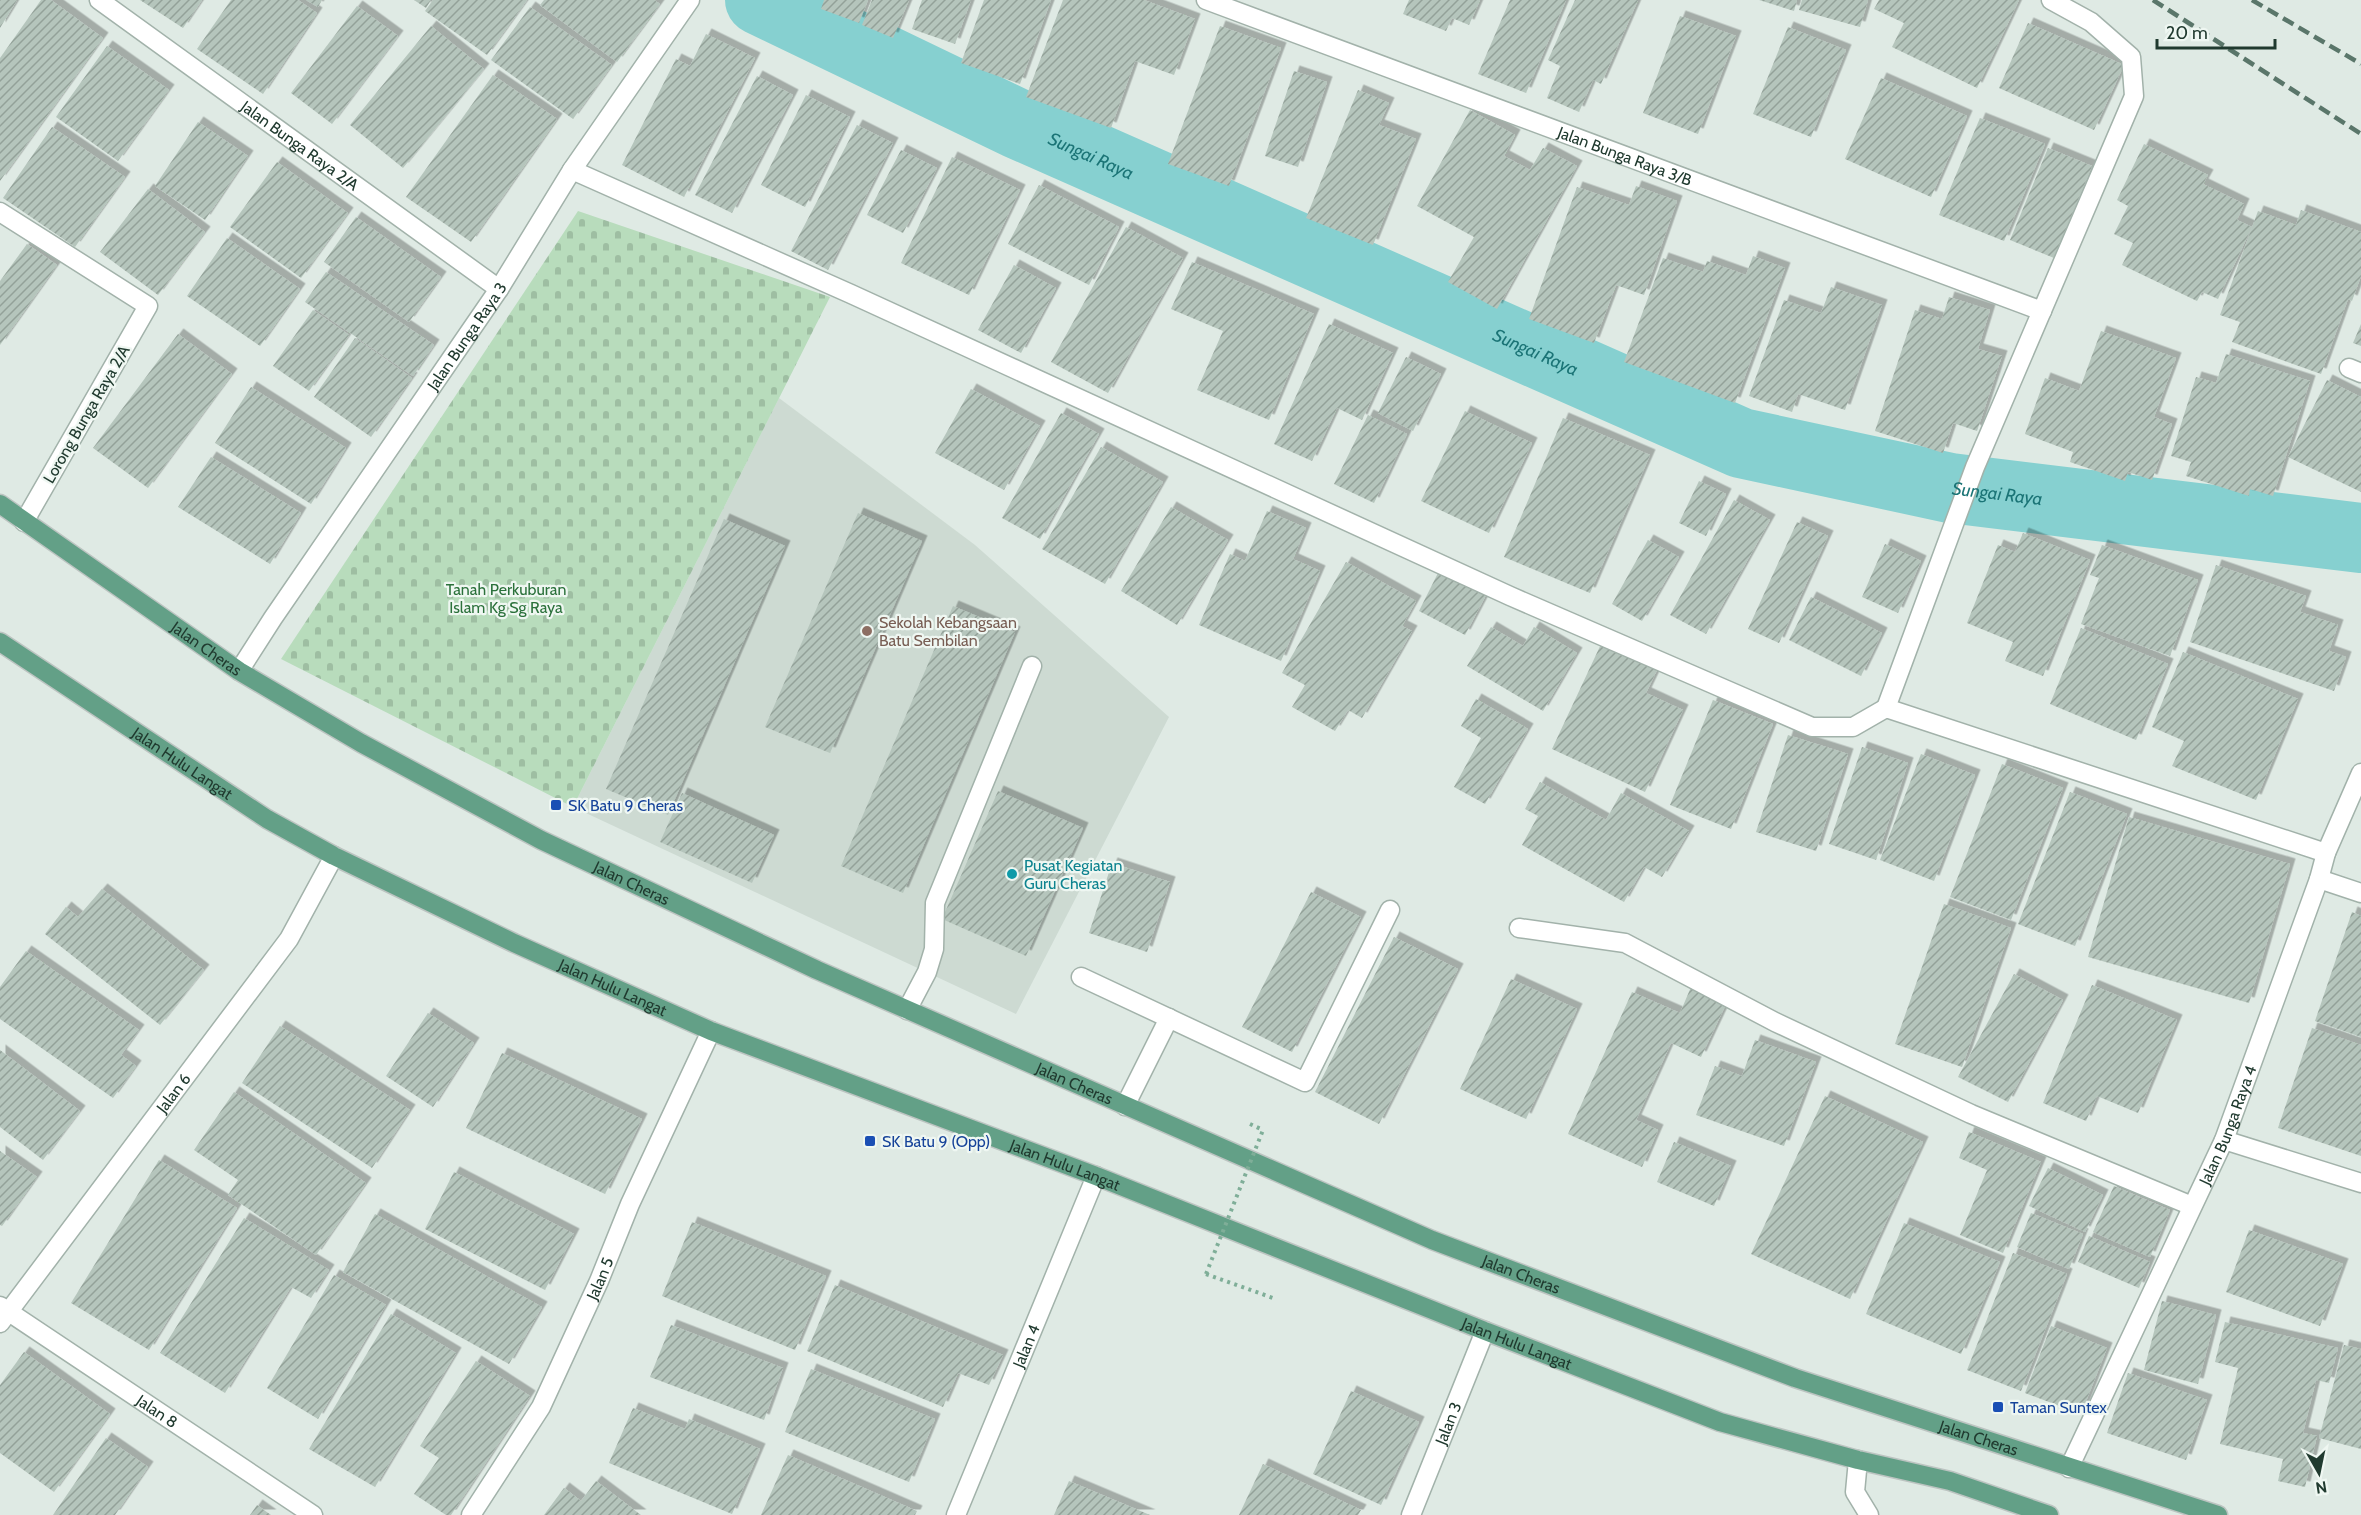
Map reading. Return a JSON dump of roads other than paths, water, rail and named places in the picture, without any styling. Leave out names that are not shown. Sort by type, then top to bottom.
[{"type":"main road","name":"Jalan Cheras","points":[[0,504],[239,671],[361,743],[541,840],[817,970],[1443,1244],[1795,1378],[2218,1515]]},
{"type":"main road","name":"Jalan Hulu Langat","points":[[0,642],[267,819],[334,856],[514,943],[711,1031],[1096,1176],[1720,1422],[1858,1460],[1950,1481],[2049,1515]]},
{"type":"street","name":"Jalan Bunga Raya 2/A","points":[[99,0],[499,289]]},
{"type":"street","name":"Jalan Bunga Raya 3","points":[[239,671],[499,289],[572,171],[690,0]]},
{"type":"street","name":"Jalan Bunga Raya 3/B","points":[[1206,0],[2042,311]]},
{"type":"street","points":[[572,171],[851,294],[1510,596],[1812,727],[1853,727],[1886,708],[1946,542],[1976,467],[2134,96],[2131,57],[2091,22],[2051,0]]},
{"type":"street","name":"Lorong Bunga Raya 2/A","points":[[0,212],[148,306],[24,522]]},
{"type":"street","points":[[907,1010],[927,972],[934,949],[935,903],[1032,666]]},
{"type":"street","points":[[1886,708],[2326,853]]},
{"type":"street","name":"Jalan Bunga Raya 4","points":[[2069,1468],[2224,1140],[2319,879],[2326,853],[2361,773]]},
{"type":"street","name":"Jalan 6","points":[[3,1314],[289,939],[334,856]]},
{"type":"street","points":[[2319,879],[2361,893]]},
{"type":"street","points":[[1081,977],[1305,1082],[1390,910]]},
{"type":"street","points":[[1519,928],[1625,943],[1775,1022],[1971,1114],[2192,1206]]},
{"type":"street","points":[[1125,1106],[1169,1018]]},
{"type":"street","name":"Jalan 5","points":[[471,1515],[541,1407],[630,1204],[711,1031]]},
{"type":"street","points":[[2224,1140],[2361,1183]]},
{"type":"street","name":"Jalan 4","points":[[956,1515],[1096,1176]]},
{"type":"street","name":"Jalan 8","points":[[3,1314],[313,1515]]},
{"type":"street","name":"Jalan 3","points":[[1411,1515],[1485,1331]]},
{"type":"street","points":[[1858,1460],[1855,1492],[1869,1515]]},
{"type":"waterway","name":"Sungai Raya","points":[[760,0],[1018,124],[1741,443],[1950,488],[2361,538]]},
{"type":"railway","points":[[2153,0],[2361,134]]},
{"type":"railway","points":[[2252,0],[2361,64]]},
{"type":"place","name":"Sekolah Kebangsaan Batu Sembilan","points":[[867,631]]},
{"type":"place","name":"SK Batu 9 Cheras","points":[[556,805]]},
{"type":"place","name":"Pusat Kegiatan Guru Cheras","points":[[1012,874]]},
{"type":"place","name":"SK Batu 9 (Opp)","points":[[870,1141]]},
{"type":"place","name":"Taman Suntex","points":[[1998,1407]]},
{"type":"park label","name":"Tanah Perkuburan Islam Kg Sg Raya","points":[[506,598]]}]
